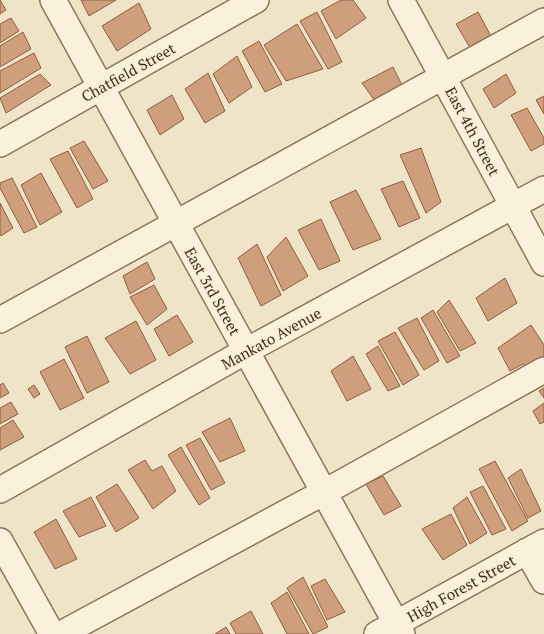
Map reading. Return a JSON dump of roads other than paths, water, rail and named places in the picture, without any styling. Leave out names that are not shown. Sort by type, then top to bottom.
[{"type":"street","name":"East 3rd Street","points":[[53,0],[324,492],[392,630]]},
{"type":"street","name":"Chatfield Street","points":[[0,144],[101,87],[230,6],[256,0]]},
{"type":"street","name":"East 4th Street","points":[[401,0],[544,263]]},
{"type":"street","points":[[0,320],[444,78],[544,21]]},
{"type":"street","name":"Mankato Avenue","points":[[0,490],[246,351],[544,189]]},
{"type":"street","points":[[61,634],[324,492],[544,370]]},
{"type":"street","points":[[0,540],[52,634]]},
{"type":"street","points":[[536,546],[544,582]]},
{"type":"street","name":"High Forest Street","points":[[392,630],[413,616],[536,546]]}]
